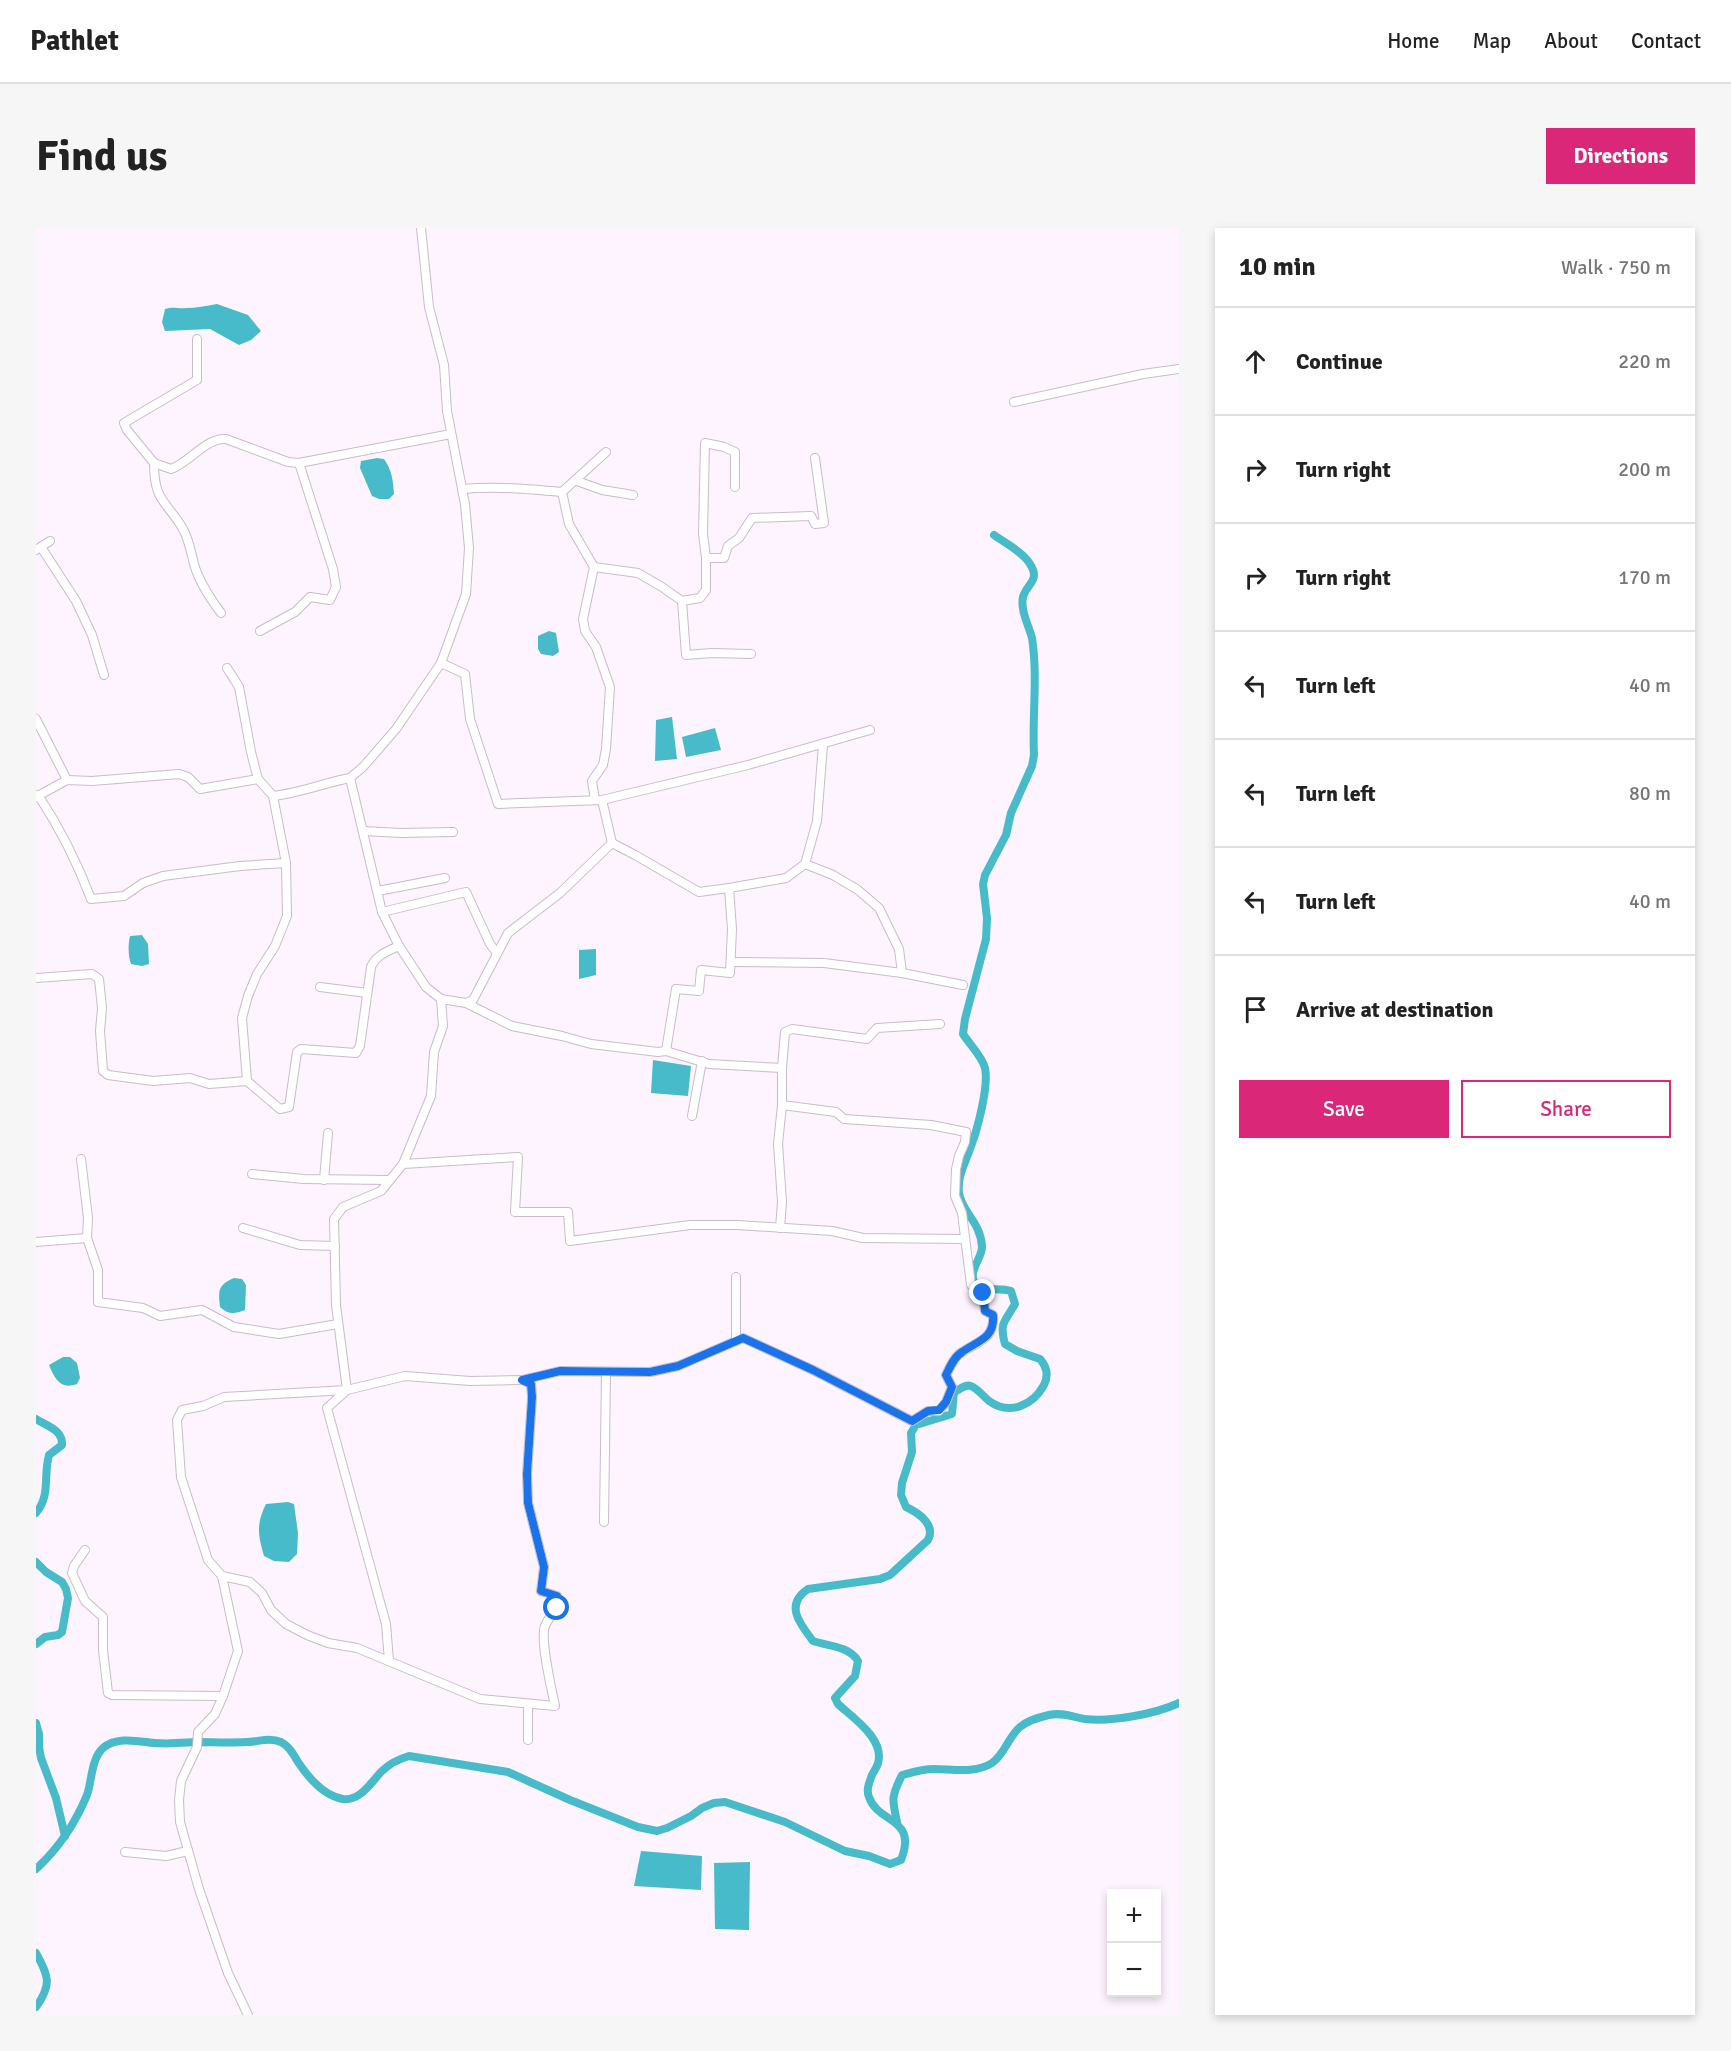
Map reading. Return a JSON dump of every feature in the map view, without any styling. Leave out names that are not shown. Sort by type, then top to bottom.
[{"type":"street","points":[[273,796],[350,778],[363,767],[396,729],[441,663],[466,594],[469,548],[462,489],[447,411],[444,365],[429,308],[421,228]]},
{"type":"street","points":[[197,339],[197,380],[124,423],[154,463],[171,469],[183,465],[218,438],[288,462],[299,463],[452,434]]},
{"type":"street","points":[[1014,402],[1143,374],[1179,369]]},
{"type":"street","points":[[594,567],[638,573],[682,601],[700,598],[706,590],[703,534],[705,443],[735,452],[735,487]]},
{"type":"street","points":[[462,489],[483,487],[562,492],[577,481],[606,452]]},
{"type":"street","points":[[706,558],[724,558],[728,546],[739,538],[752,518],[811,516],[815,524],[824,523],[815,458]]},
{"type":"street","points":[[154,463],[154,482],[160,498],[183,529],[190,546],[194,566],[203,586],[221,613]]},
{"type":"street","points":[[260,631],[295,612],[310,597],[330,600],[336,587],[328,549],[299,463]]},
{"type":"street","points":[[577,481],[602,490],[633,495]]},
{"type":"street","points":[[562,492],[569,524],[594,567],[583,619],[585,631],[596,647],[610,687],[603,765],[592,781],[612,843],[699,892],[786,878],[805,864],[818,821],[824,745]]},
{"type":"street","points":[[50,542],[39,549],[76,602],[92,635],[105,675]]},
{"type":"street","points":[[682,601],[686,655],[751,654]]},
{"type":"street","points":[[441,663],[465,674],[470,718],[498,804],[598,800],[824,745],[870,730]]},
{"type":"street","points":[[227,668],[239,687],[258,779],[273,796],[286,863],[287,916],[275,946],[257,974],[242,1018],[247,1081]]},
{"type":"street","points":[[36,719],[67,780]]},
{"type":"street","points":[[258,779],[200,789],[188,777],[179,774],[92,781],[67,780],[37,796],[54,819],[79,866],[91,899],[124,896],[143,883],[163,876],[240,866],[286,863]]},
{"type":"street","points":[[350,778],[382,912],[399,946],[426,987],[441,999],[466,1003],[512,1026],[591,1044],[666,1051],[709,1064],[782,1068]]},
{"type":"street","points":[[363,831],[453,832]]},
{"type":"street","points":[[466,1003],[477,995],[508,933],[560,893],[612,843]]},
{"type":"street","points":[[805,864],[833,875],[858,890],[879,908],[899,949],[902,973]]},
{"type":"street","points":[[378,891],[445,878]]},
{"type":"street","points":[[666,1051],[676,989],[699,991],[701,970],[730,973],[732,929],[729,888]]},
{"type":"street","points":[[382,912],[466,892],[490,944],[497,953]]},
{"type":"street","points":[[36,978],[92,974],[99,979],[102,1008],[100,1032],[104,1071],[108,1075],[153,1081],[190,1078],[209,1084],[247,1081],[280,1109],[289,1107],[297,1052],[301,1049],[356,1053],[360,1046],[374,960],[399,946]]},
{"type":"street","points":[[732,962],[824,963],[902,973],[963,985]]},
{"type":"street","points":[[320,987],[368,993]]},
{"type":"street","points":[[347,1390],[336,1305],[334,1219],[343,1207],[381,1191],[403,1164],[431,1096],[434,1052],[443,1026],[441,999]]},
{"type":"street","points":[[780,1228],[782,1202],[778,1144],[785,1032],[792,1029],[867,1039],[877,1028],[940,1024]]},
{"type":"street","points":[[692,1116],[702,1061]]},
{"type":"street","points":[[248,2015],[228,1973],[180,1822],[179,1800],[182,1781],[196,1747],[198,1732],[215,1714],[238,1651],[222,1576],[208,1560],[181,1477],[177,1420],[182,1410],[202,1406],[224,1396],[347,1390],[405,1376],[470,1381],[522,1380],[560,1371],[650,1372],[678,1366],[743,1338],[813,1370],[912,1421],[928,1411],[939,1410],[946,1402],[952,1387],[946,1375],[950,1365],[962,1352],[979,1344],[989,1333],[994,1321],[993,1315],[985,1311],[983,1293],[971,1285],[962,1213],[958,1206],[955,1185],[959,1156],[965,1142],[966,1132],[931,1125],[844,1119],[836,1112],[782,1105]]},
{"type":"street","points":[[324,1180],[327,1133]]},
{"type":"street","points":[[403,1164],[518,1157],[515,1212],[568,1212],[570,1241],[690,1225],[832,1231],[863,1238],[964,1239]]},
{"type":"street","points":[[81,1159],[88,1218],[87,1238],[98,1270],[98,1302],[143,1308],[160,1316],[202,1310],[234,1327],[279,1334],[338,1324]]},
{"type":"street","points":[[252,1174],[324,1180],[390,1180]]},
{"type":"street","points":[[243,1228],[300,1245],[335,1246]]},
{"type":"street","points":[[36,1242],[87,1238]]},
{"type":"street","points":[[736,1277],[736,1340]]},
{"type":"street","points":[[604,1522],[606,1372]]},
{"type":"street","points":[[222,1576],[250,1582],[262,1593],[271,1610],[286,1624],[307,1635],[357,1648],[480,1699],[555,1706],[544,1629],[557,1608],[557,1596],[541,1591],[544,1567],[528,1503],[531,1384],[522,1380]]},
{"type":"street","points":[[347,1390],[327,1408],[386,1624],[389,1661]]},
{"type":"street","points":[[85,1550],[72,1573],[85,1601],[103,1617],[103,1650],[108,1693],[112,1695],[223,1696]]},
{"type":"street","points":[[528,1704],[528,1740]]},
{"type":"street","points":[[125,1852],[166,1856],[188,1851]]},
{"type":"water","points":[[217,304],[248,315],[261,331],[251,340],[239,345],[210,329],[165,331],[162,322],[165,309]]},
{"type":"water","points":[[384,459],[387,463],[393,480],[394,494],[389,499],[372,496],[360,468],[361,461]]},
{"type":"water","points":[[549,631],[556,633],[559,652],[553,656],[541,654],[538,649],[538,636]]},
{"type":"water","points":[[672,717],[677,759],[655,761],[656,720]]},
{"type":"water","points":[[715,728],[721,750],[686,757],[682,737]]},
{"type":"water","points":[[142,935],[148,944],[149,964],[142,966],[131,964],[130,936]]},
{"type":"water","points":[[596,949],[596,975],[579,979],[579,950]]},
{"type":"water","points":[[653,1060],[691,1066],[688,1096],[651,1093]]},
{"type":"water","points":[[234,1278],[242,1279],[246,1285],[245,1310],[232,1313],[220,1307],[219,1292],[225,1283]]},
{"type":"water","points":[[63,1357],[70,1357],[77,1363],[80,1378],[77,1384],[66,1386],[54,1375],[49,1365]]},
{"type":"water","points":[[288,1502],[294,1504],[298,1533],[297,1554],[289,1562],[274,1561],[264,1556],[259,1536],[259,1524],[266,1504]]},
{"type":"water","points":[[641,1851],[702,1856],[701,1890],[634,1886]]},
{"type":"water","points":[[750,1862],[749,1930],[715,1929],[714,1863]]},
{"type":"waterway","points":[[36,1869],[66,1835],[77,1816],[87,1795],[99,1753],[107,1745],[129,1740],[165,1744],[277,1741],[289,1748],[317,1785],[329,1794],[343,1799],[360,1794],[388,1766],[409,1756],[508,1772],[638,1827],[657,1831],[691,1816],[702,1808],[714,1803],[725,1802],[785,1822],[845,1851],[869,1856],[890,1864],[901,1860],[905,1846],[901,1828],[874,1806],[868,1794],[869,1784],[878,1763],[877,1746],[866,1730],[838,1704],[835,1698],[855,1676],[858,1661],[844,1649],[813,1641],[799,1621],[796,1608],[797,1601],[808,1589],[880,1579],[890,1575],[928,1540],[930,1535],[928,1525],[921,1516],[906,1507],[901,1495],[902,1483],[912,1452],[911,1433],[916,1425],[952,1414],[954,1392],[964,1386],[973,1387],[989,1401],[1005,1408],[1020,1406],[1034,1398],[1044,1385],[1047,1374],[1040,1359],[1005,1344],[1003,1326],[1015,1304],[1011,1291],[979,1287],[973,1280],[982,1247],[981,1238],[963,1206],[959,1193],[960,1176],[982,1109],[986,1076],[979,1055],[963,1034],[986,939],[987,918],[983,884],[985,875],[1006,835],[1011,813],[1032,766],[1034,755],[1034,652],[1022,602],[1034,574],[1030,564],[1023,556],[994,535]]},
{"type":"waterway","points":[[36,1419],[57,1432],[62,1440],[62,1445],[49,1455],[44,1499],[36,1513]]},
{"type":"waterway","points":[[36,1562],[46,1572],[62,1582],[68,1598],[62,1632],[45,1637],[36,1644]]},
{"type":"waterway","points":[[897,1822],[894,1798],[902,1775],[934,1769],[978,1769],[992,1763],[1020,1727],[1045,1716],[1058,1714],[1096,1720],[1120,1718],[1158,1711],[1179,1703]]},
{"type":"waterway","points":[[36,1723],[41,1758],[56,1798],[65,1836]]},
{"type":"waterway","points":[[36,1953],[47,1980],[45,1993],[36,2007]]},
{"type":"route","points":[[557,1608],[557,1596],[541,1591],[544,1567],[528,1503],[531,1384],[522,1380],[560,1371],[650,1372],[678,1366],[743,1338],[813,1370],[912,1421],[928,1411],[939,1410],[946,1402],[952,1387],[946,1375],[950,1365],[962,1352],[979,1344],[989,1333],[994,1321],[993,1315],[985,1311],[983,1293]]}]
